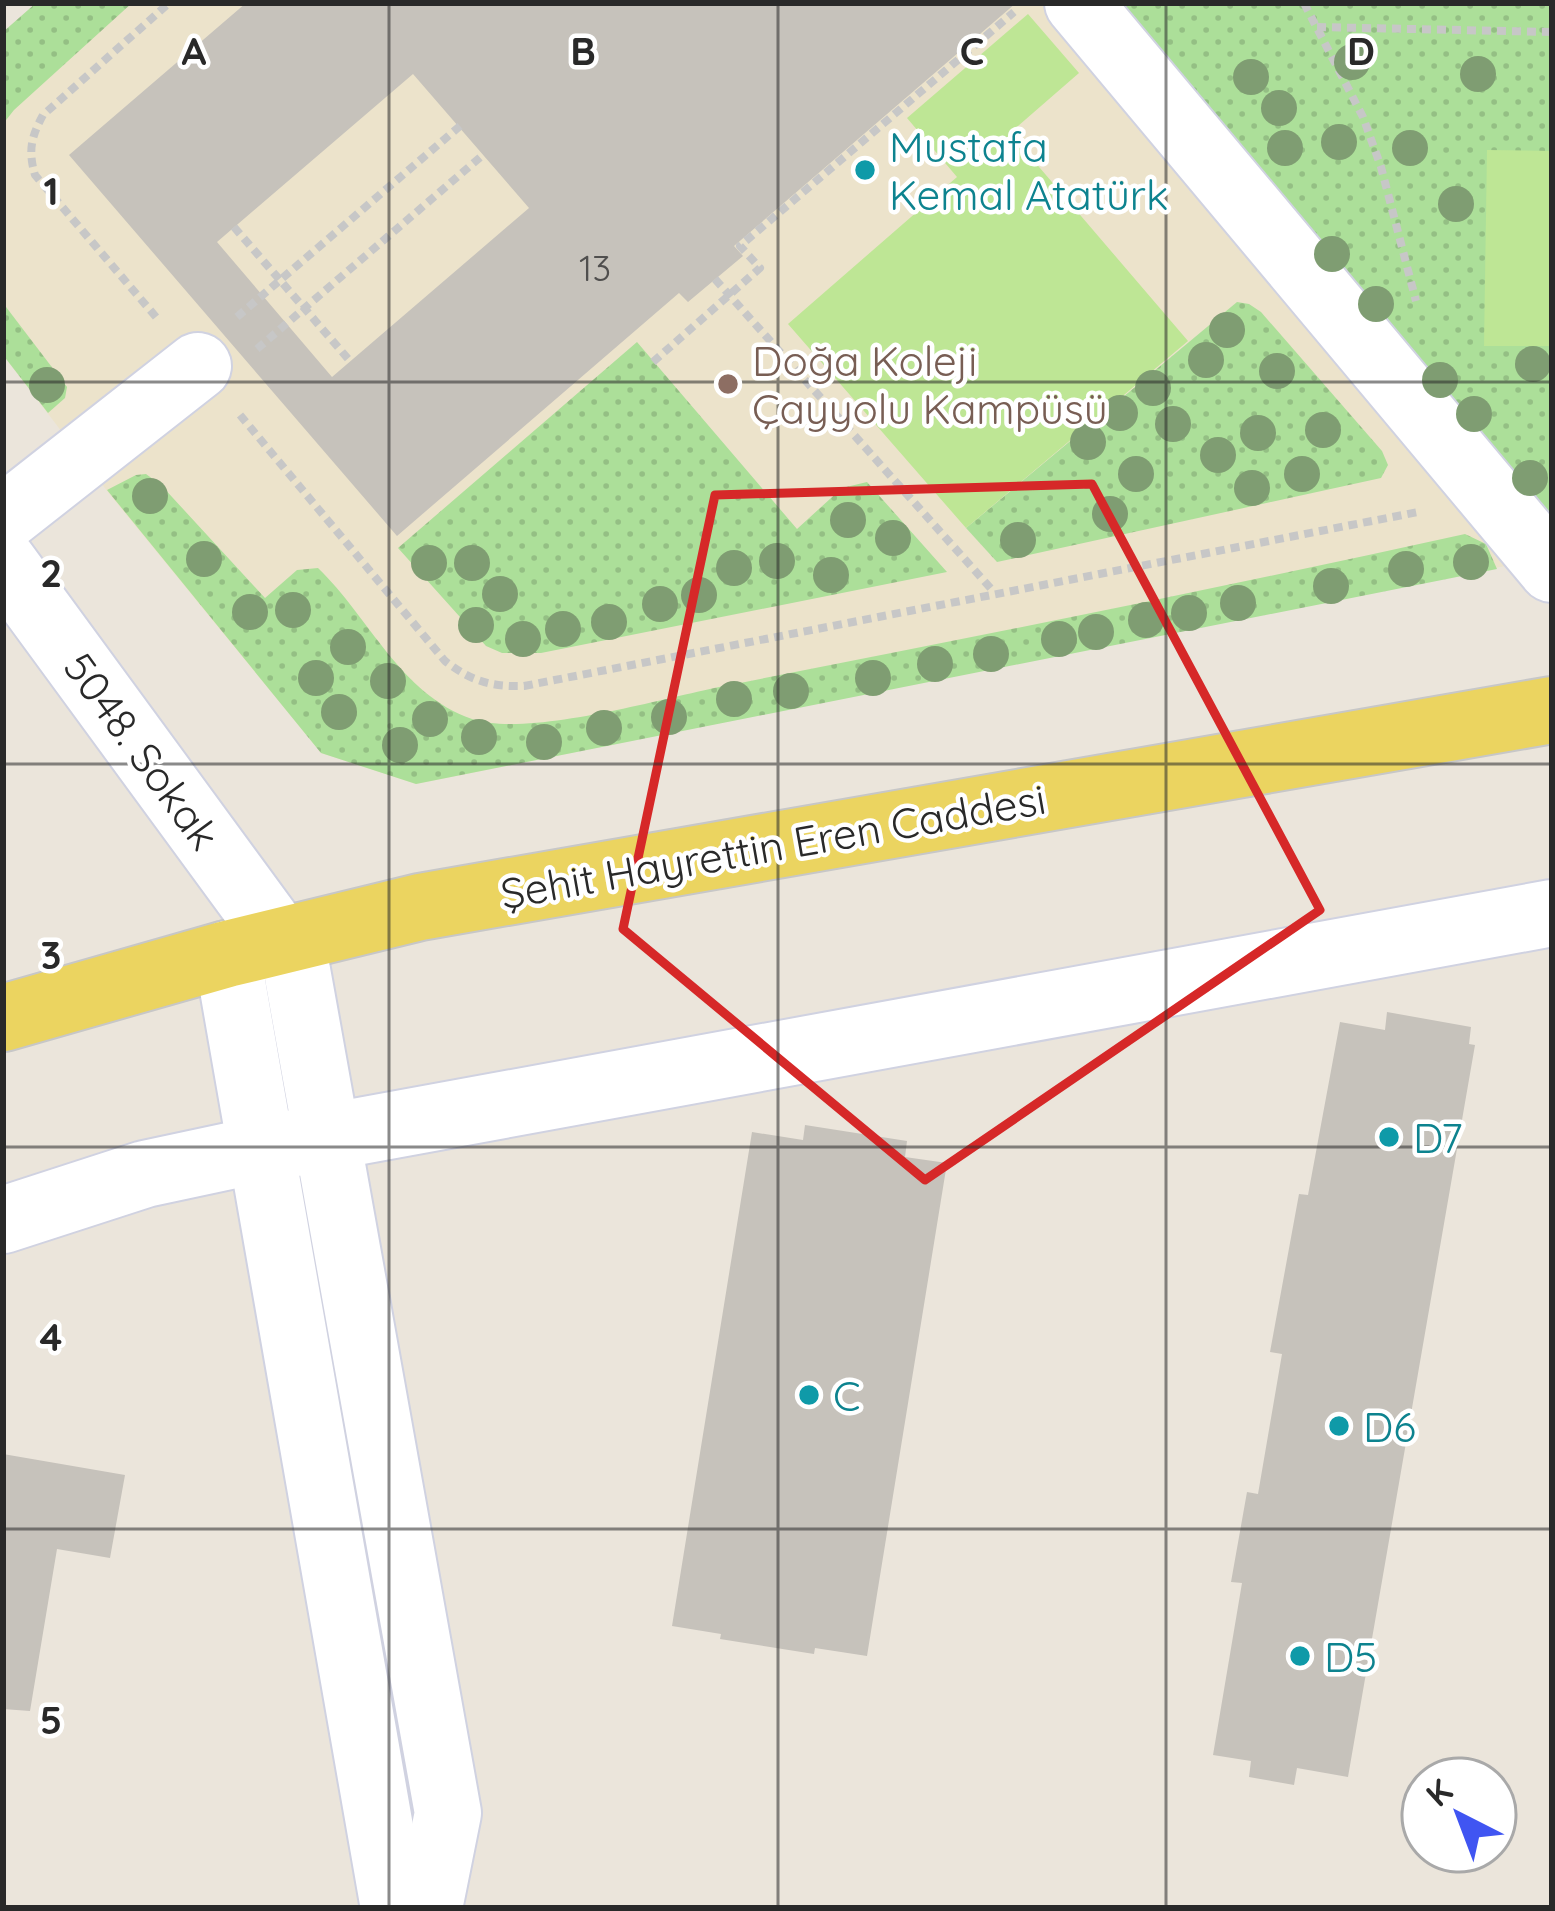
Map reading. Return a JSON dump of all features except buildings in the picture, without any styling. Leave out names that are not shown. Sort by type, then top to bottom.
[{"type":"main road","name":"Şehit Hayrettin Eren Caddesi","points":[[3,1018],[266,944],[420,907],[1552,710]]},
{"type":"street","points":[[1078,3],[1552,569]]},
{"type":"street","points":[[3,519],[222,363]]},
{"type":"street","name":"5048. Sokak","points":[[3,562],[266,944]]},
{"type":"street","points":[[3,1220],[145,1174],[262,1149],[1552,913]]},
{"type":"street","points":[[266,944],[329,1137],[448,1813],[428,1908]]},
{"type":"street","points":[[266,944],[262,1149],[394,1908]]},
{"type":"path","points":[[169,3],[43,116],[32,136],[30,157],[35,175],[222,363],[445,661],[475,681],[524,686],[1493,499]]},
{"type":"path","points":[[653,362],[760,268],[740,246],[1024,3]]},
{"type":"path","points":[[1304,3],[1363,117],[1381,166],[1420,313]]},
{"type":"path","points":[[1317,27],[1552,32]]},
{"type":"path","points":[[262,296],[460,126]]},
{"type":"path","points":[[222,363],[304,308],[484,154]]},
{"type":"path","points":[[234,227],[350,362]]},
{"type":"path","points":[[716,279],[995,593]]},
{"type":"highlighted area","points":[[1092,484],[1320,910],[925,1180],[623,929],[715,495]]},
{"type":"shaded area","name":"Doğa Koleji Çayyolu Kampüsü","points":[[36,3],[1109,3],[1515,564],[416,784],[321,753],[111,496],[3,355],[3,32]]},
{"type":"green space","points":[[36,3],[132,3],[3,124],[3,32]]},
{"type":"green space","points":[[1095,3],[1552,3],[1552,528]]},
{"type":"green space","points":[[1028,14],[1079,73],[1010,133],[1188,341],[966,528],[788,324],[957,177],[907,118]]},
{"type":"green space","points":[[1487,150],[1552,151],[1552,346],[1484,346]]},
{"type":"green space","points":[[1237,302],[1261,312],[1382,451],[1388,465],[1381,478],[997,562],[966,528]]},
{"type":"green space","points":[[3,303],[67,387],[65,398],[48,413],[3,355]]},
{"type":"green space","points":[[637,342],[797,529],[842,488],[867,482],[947,572],[541,653],[502,653],[486,646],[398,548]]},
{"type":"green space","points":[[146,474],[265,598],[297,570],[318,568],[425,692],[472,719],[496,724],[596,714],[1465,534],[1486,544],[1497,569],[416,784],[321,753],[107,490]]},
{"type":"place","name":"Mustafa Kemal Atatürk","points":[[865,170]]},
{"type":"place","name":"Doğa Koleji Çayyolu Kampüsü","points":[[728,384]]},
{"type":"place","name":"D7","points":[[1389,1137]]},
{"type":"place","name":"C","points":[[809,1395]]},
{"type":"place","name":"D6","points":[[1339,1426]]},
{"type":"place","name":"D5","points":[[1300,1656]]}]
